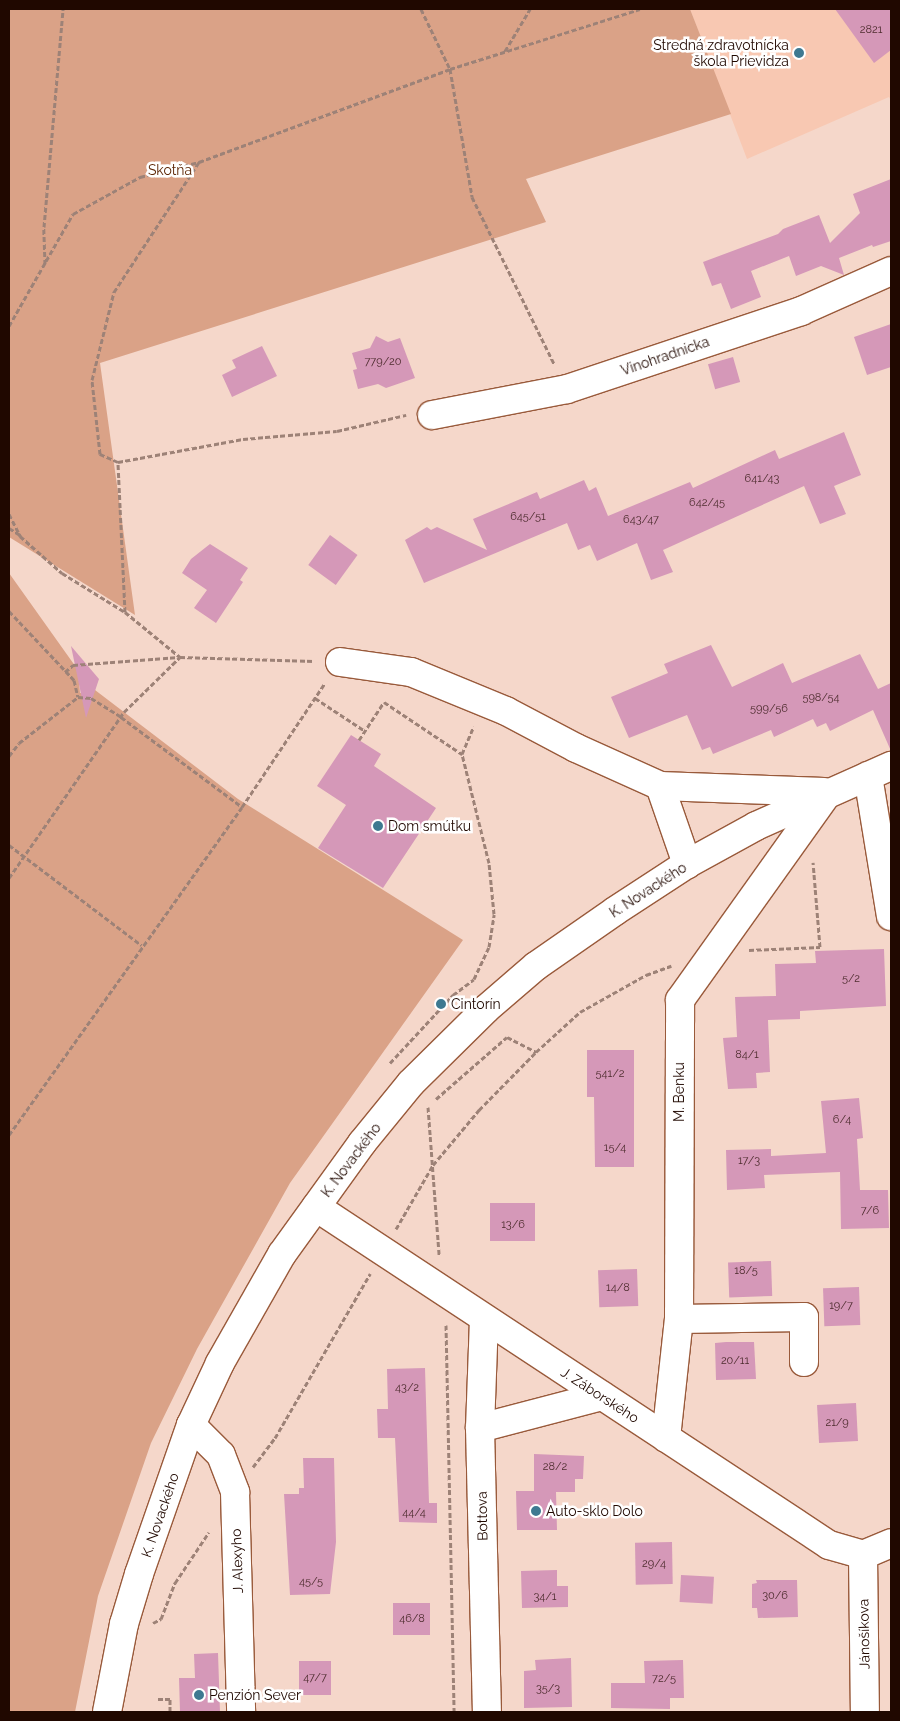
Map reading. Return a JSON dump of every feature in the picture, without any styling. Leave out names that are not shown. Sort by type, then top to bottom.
[{"type":"street","name":"Vinohradnícka","points":[[432,415],[567,389],[801,311],[891,271]]},
{"type":"street","points":[[340,662],[411,672],[485,702],[660,786],[828,792]]},
{"type":"street","points":[[880,771],[891,916]]},
{"type":"street","name":"K. Novackého","points":[[107,1712],[124,1624],[191,1425],[229,1346],[282,1254],[411,1083],[486,1009],[536,966],[687,864],[756,826],[828,792],[880,771]]},
{"type":"street","points":[[660,786],[687,864]]},
{"type":"street","name":"M. Benku","points":[[666,1438],[678,1319],[680,1000],[828,792]]},
{"type":"street","name":"J. Záborského","points":[[316,1207],[829,1545],[863,1555]]},
{"type":"street","points":[[678,1319],[804,1317],[804,1362]]},
{"type":"street","name":"Bottova","points":[[484,1319],[480,1428],[487,1712]]},
{"type":"street","points":[[480,1428],[602,1396]]},
{"type":"street","name":"J. Alexyho","points":[[191,1425],[221,1455],[235,1492],[241,1712]]},
{"type":"street","points":[[863,1555],[891,1543]]},
{"type":"street","name":"Jánošíkova","points":[[863,1555],[865,1712]]},
{"type":"path","points":[[45,264],[44,227],[63,9]]},
{"type":"path","points":[[421,9],[450,69],[472,197],[567,389]]},
{"type":"path","points":[[505,52],[530,9]]},
{"type":"path","points":[[9,326],[73,214],[140,178],[199,162],[450,69],[640,9]]},
{"type":"path","points":[[199,162],[114,292],[92,380],[100,454],[118,462],[243,439],[337,431],[396,416],[432,415]]},
{"type":"path","points":[[118,462],[125,612]]},
{"type":"path","points":[[9,514],[20,536]]},
{"type":"path","points":[[9,528],[62,574],[125,612],[180,657]]},
{"type":"path","points":[[9,611],[74,680],[78,697]]},
{"type":"path","points":[[9,878],[121,716],[180,657]]},
{"type":"path","points":[[65,672],[74,665],[180,657],[340,662]]},
{"type":"path","points":[[9,1135],[141,945],[242,807],[340,662]]},
{"type":"path","points":[[9,756],[19,743],[78,697],[90,698],[121,716],[242,807]]},
{"type":"path","points":[[315,698],[365,731]]},
{"type":"path","points":[[359,740],[384,702],[462,754]]},
{"type":"path","points":[[411,1083],[390,1063],[453,995],[474,979],[489,946],[494,914],[489,862],[462,754],[485,702]]},
{"type":"path","points":[[9,846],[141,945]]},
{"type":"path","points":[[235,1492],[274,1438],[433,1165],[479,1110],[536,1052],[580,1012],[646,974],[715,951],[820,947],[812,859]]},
{"type":"path","points":[[454,1712],[443,1291],[427,1108],[507,1037],[536,1052]]},
{"type":"path","points":[[147,1626],[161,1619],[175,1583],[213,1525]]},
{"type":"path","points":[[158,1699],[170,1699],[170,1712]]},
{"type":"shaded area","name":"Stredná zdravotnícka škola Prievidza","points":[[690,9],[891,9],[891,101],[889,97],[747,159]]},
{"type":"green space","name":"Skotňa","points":[[9,9],[690,9],[731,114],[526,179],[546,222],[100,363],[135,615],[9,537]]},
{"type":"green space","points":[[9,573],[78,670],[80,693],[95,690],[238,799],[463,940],[290,1183],[197,1349],[151,1443],[98,1596],[75,1712],[9,1712]]},
{"type":"building","points":[[835,9],[891,9],[891,50],[874,63]]},
{"type":"building","points":[[891,179],[891,241],[873,247],[872,245],[839,258],[844,275],[821,266],[796,276],[789,256],[751,271],[761,297],[731,309],[721,283],[712,286],[703,262],[778,234],[783,229],[819,215],[830,243],[860,213],[853,194]]},
{"type":"building","points":[[891,324],[891,367],[867,375],[854,337]]},
{"type":"building","points":[[376,336],[388,342],[400,338],[415,378],[386,388],[378,384],[358,389],[353,370],[357,369],[352,353],[370,348]]},
{"type":"building","points":[[262,346],[277,376],[232,397],[222,375],[236,368],[232,360]]},
{"type":"building","points":[[733,357],[740,382],[715,389],[708,364]]},
{"type":"building","points":[[844,432],[861,475],[834,486],[846,514],[820,524],[804,486],[663,550],[673,572],[651,580],[637,543],[597,561],[590,545],[578,550],[567,523],[424,583],[405,540],[427,527],[431,530],[437,527],[487,550],[473,519],[537,492],[540,499],[584,480],[589,491],[596,487],[608,516],[690,482],[693,488],[775,450],[779,459]]},
{"type":"building","points":[[330,535],[358,555],[336,585],[308,565]]},
{"type":"building","points":[[210,544],[248,568],[240,580],[243,582],[216,623],[194,608],[207,590],[182,573],[191,559]]},
{"type":"building","points":[[711,645],[732,687],[783,663],[792,683],[860,654],[878,689],[891,683],[891,751],[873,710],[830,731],[826,723],[817,727],[813,719],[774,737],[771,730],[713,754],[710,747],[702,750],[687,715],[629,738],[611,697],[668,673],[664,664]]},
{"type":"building","points":[[71,646],[99,679],[86,718]]},
{"type":"building","name":"Dom smútku","points":[[351,735],[381,754],[374,766],[436,808],[383,888],[318,848],[346,805],[317,786]]},
{"type":"building","points":[[884,949],[886,1006],[800,1011],[800,1019],[768,1020],[770,1072],[756,1073],[757,1088],[728,1089],[723,1038],[737,1037],[735,997],[776,996],[775,964],[816,963],[815,951]]},
{"type":"building","points":[[587,1050],[634,1050],[634,1167],[595,1167],[594,1097],[587,1097]]},
{"type":"building","points":[[859,1098],[863,1138],[857,1139],[860,1190],[888,1190],[889,1228],[841,1229],[840,1172],[764,1175],[765,1188],[727,1190],[726,1150],[771,1149],[771,1156],[826,1153],[821,1101]]},
{"type":"building","points":[[490,1203],[535,1203],[535,1241],[490,1241]]},
{"type":"building","points":[[771,1261],[772,1296],[729,1297],[728,1263]]},
{"type":"building","points":[[637,1269],[638,1306],[599,1307],[598,1270]]},
{"type":"building","points":[[859,1287],[860,1325],[824,1326],[823,1288]]},
{"type":"building","points":[[754,1342],[756,1379],[716,1380],[715,1343]]},
{"type":"building","points":[[425,1368],[429,1503],[437,1503],[437,1523],[399,1522],[395,1438],[378,1438],[377,1409],[388,1409],[387,1369]]},
{"type":"building","points":[[856,1403],[858,1441],[819,1443],[817,1405]]},
{"type":"building","points":[[534,1454],[584,1456],[583,1479],[575,1479],[575,1492],[556,1492],[557,1530],[517,1530],[516,1491],[534,1491]]},
{"type":"building","points":[[303,1458],[334,1458],[336,1542],[330,1594],[290,1595],[284,1494],[299,1494],[299,1488],[304,1488]]},
{"type":"building","points":[[672,1542],[673,1584],[636,1585],[635,1543]]},
{"type":"building","points":[[557,1570],[557,1586],[568,1586],[568,1607],[522,1608],[521,1571]]},
{"type":"building","points":[[681,1575],[714,1577],[713,1604],[680,1602]]},
{"type":"building","points":[[756,1580],[797,1580],[798,1617],[758,1618],[757,1608],[752,1608],[752,1584],[757,1583]]},
{"type":"building","points":[[393,1603],[430,1603],[430,1635],[393,1635]]},
{"type":"building","name":"Penzión Sever","points":[[218,1653],[220,1712],[180,1712],[179,1678],[195,1678],[194,1654]]},
{"type":"building","points":[[571,1658],[572,1707],[524,1708],[524,1671],[536,1670],[535,1660]]},
{"type":"building","points":[[683,1660],[684,1698],[670,1698],[670,1709],[611,1708],[611,1683],[645,1683],[644,1661]]},
{"type":"building","points":[[299,1661],[331,1661],[331,1695],[299,1695]]},
{"type":"place","name":"Stredná zdravotnícka škola Prievidza","points":[[799,53]]},
{"type":"place","name":"Dom smútku","points":[[378,826]]},
{"type":"place","name":"Cintorín","points":[[441,1004]]},
{"type":"place","name":"Auto-sklo Dolo","points":[[536,1511]]},
{"type":"place","name":"Penzión Sever","points":[[199,1695]]}]
